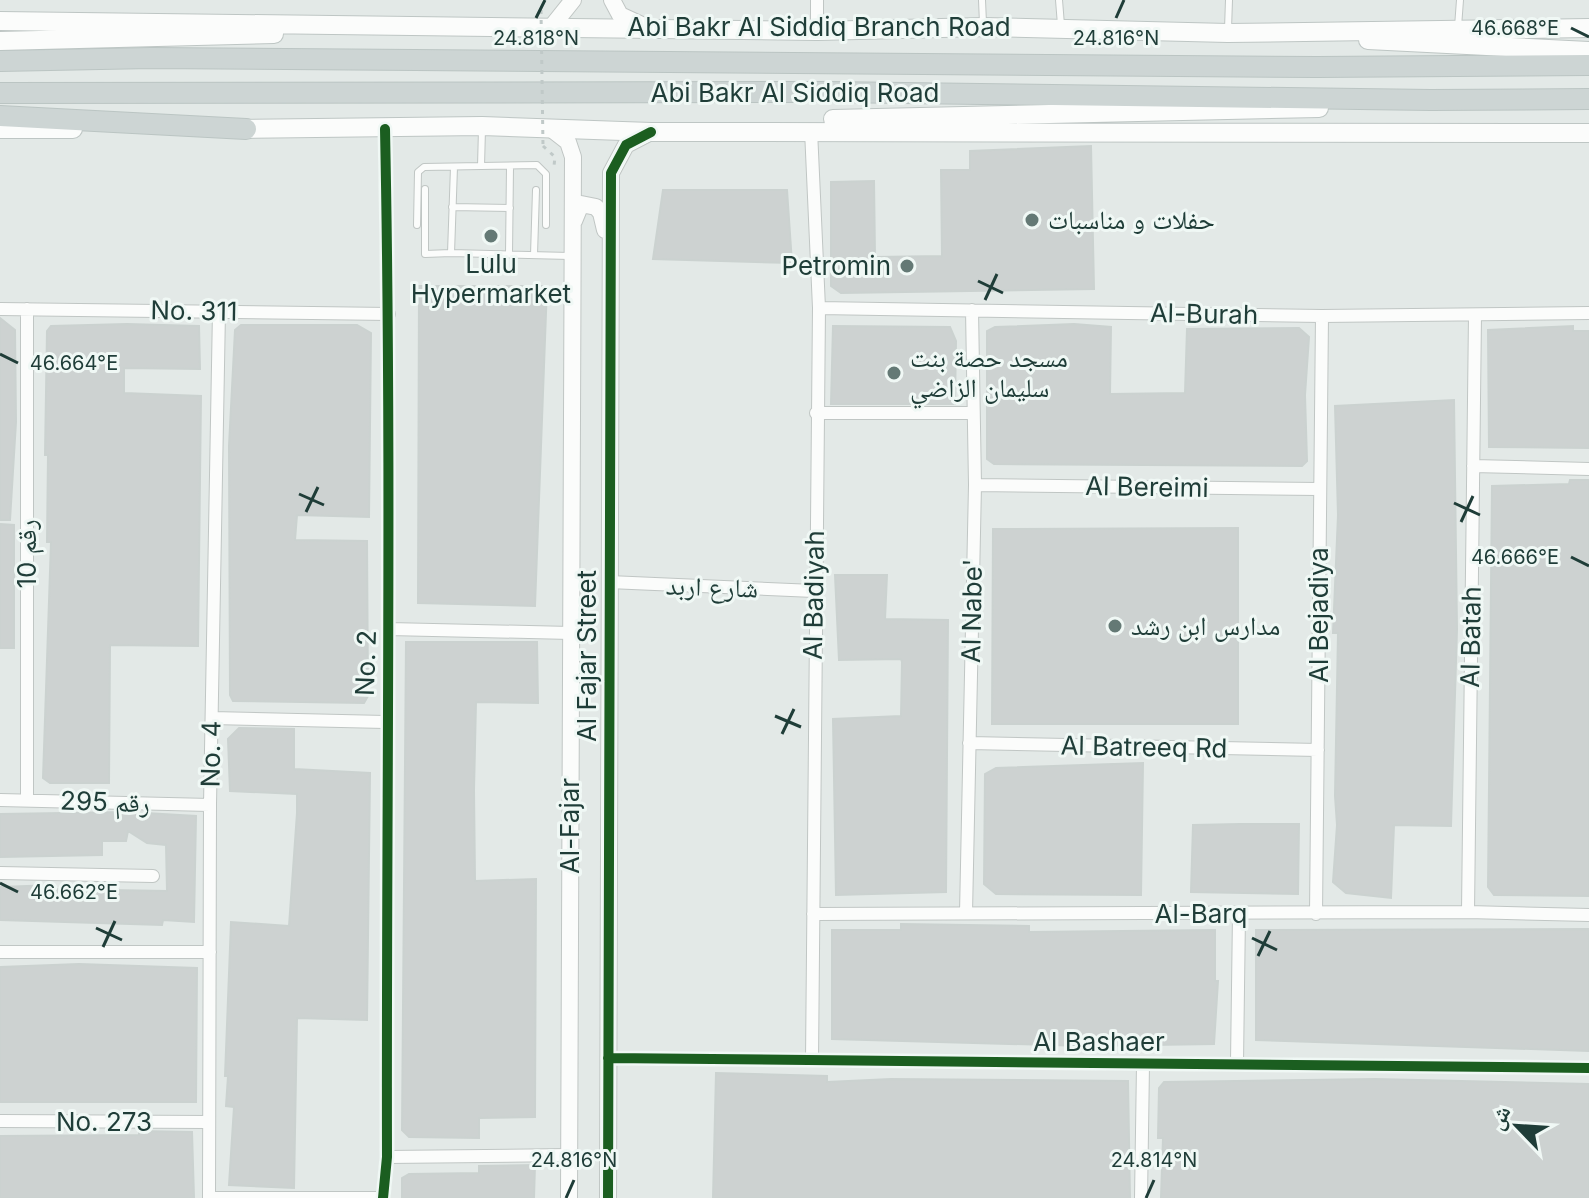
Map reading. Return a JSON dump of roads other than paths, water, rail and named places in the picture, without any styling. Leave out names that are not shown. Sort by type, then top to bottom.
[{"type":"main road","name":"Abi Bakr Al Siddiq Branch Road","points":[[0,21],[396,24],[547,18],[646,27],[817,31],[983,27],[1228,33],[1458,27],[1589,28]]},
{"type":"main road","points":[[0,41],[228,38],[396,24]]},
{"type":"main road","points":[[1228,33],[1589,51]]},
{"type":"main road","name":"Abi Bakr Al Siddiq Road","points":[[0,61],[151,58],[1302,67],[1589,65]]},
{"type":"main road","name":"Abi Bakr Al Siddiq Road","points":[[0,93],[829,92],[1431,100],[1589,99]]},
{"type":"main road","points":[[651,132],[781,120],[1589,99]]},
{"type":"main road","points":[[0,116],[246,129]]},
{"type":"main road","points":[[0,129],[482,126],[651,132],[1589,133]]},
{"type":"street","points":[[547,18],[573,0]]},
{"type":"street","points":[[612,0],[620,15],[646,27]]},
{"type":"street","points":[[817,0],[817,31]]},
{"type":"street","name":"Al-Fajar","points":[[550,128],[568,142],[573,157],[569,1198]]},
{"type":"street","name":"No. 2","points":[[383,1198],[387,1157],[385,722],[389,629],[389,314],[385,129]]},
{"type":"street","name":"Al Badiyah","points":[[811,130],[819,308],[812,1060]]},
{"type":"street","name":"Al Fajar Street","points":[[608,1198],[611,173],[626,145],[651,132]]},
{"type":"street","points":[[572,250],[576,210],[581,204],[588,203],[601,213],[610,259]]},
{"type":"street","name":"Al-Burah","points":[[819,308],[1322,316],[1589,313]]},
{"type":"street","name":"No. 311","points":[[0,309],[389,314]]},
{"type":"street","name":"رقم 10","points":[[27,309],[27,800]]},
{"type":"street","name":"Al Nabe'","points":[[966,913],[975,485],[971,413],[972,310]]},
{"type":"street","name":"No. 4","points":[[209,1198],[210,805],[219,311]]},
{"type":"street","name":"Al Batah","points":[[1468,912],[1475,315]]},
{"type":"street","name":"Al Bejadiya","points":[[1316,914],[1322,316]]},
{"type":"street","points":[[816,413],[971,413]]},
{"type":"street","points":[[1473,466],[1589,469]]},
{"type":"street","name":"Al Bereimi","points":[[975,485],[1319,489]]},
{"type":"street","name":"شارع اربد","points":[[609,582],[814,591]]},
{"type":"street","points":[[389,629],[571,633]]},
{"type":"street","points":[[212,718],[385,722]]},
{"type":"street","name":"Al Batreeq Rd","points":[[969,743],[1318,750]]},
{"type":"street","name":"رقم 295","points":[[0,800],[210,805]]},
{"type":"street","points":[[0,873],[153,876]]},
{"type":"street","name":"Al-Barq","points":[[813,914],[1468,912],[1589,915]]},
{"type":"street","points":[[1237,1062],[1239,914]]},
{"type":"street","points":[[0,952],[210,952]]},
{"type":"street","name":"Al Bashaer","points":[[608,1058],[1143,1065],[1237,1062],[1589,1068]]},
{"type":"street","points":[[1141,1198],[1143,1065]]},
{"type":"street","name":"No. 273","points":[[0,1121],[209,1122]]},
{"type":"street","points":[[387,1157],[569,1155]]},
{"type":"street","points":[[209,1198],[383,1198]]},
{"type":"lane","points":[[982,0],[983,27]]},
{"type":"lane","points":[[1059,0],[1061,28]]},
{"type":"lane","points":[[1228,33],[1229,0]]},
{"type":"lane","points":[[1458,27],[1460,0]]},
{"type":"lane","points":[[481,166],[482,126]]},
{"type":"lane","points":[[417,225],[418,172],[424,167],[537,165],[546,174],[546,225]]},
{"type":"lane","points":[[451,253],[454,167]]},
{"type":"lane","points":[[509,254],[510,167]]},
{"type":"lane","points":[[425,189],[425,254],[534,255],[572,250]]},
{"type":"lane","points":[[534,255],[536,190]]},
{"type":"lane","points":[[452,207],[510,208]]},
{"type":"place","name":"حفلات و مناسبات","points":[[1032,220]]},
{"type":"place","name":"Lulu Hypermarket","points":[[491,236]]},
{"type":"place","name":"Petromin","points":[[907,266]]},
{"type":"place","name":"مسجد حصة بنت سليمان الزاضي","points":[[894,373]]},
{"type":"place","name":"مدارس ابن رشد","points":[[1115,626]]}]
